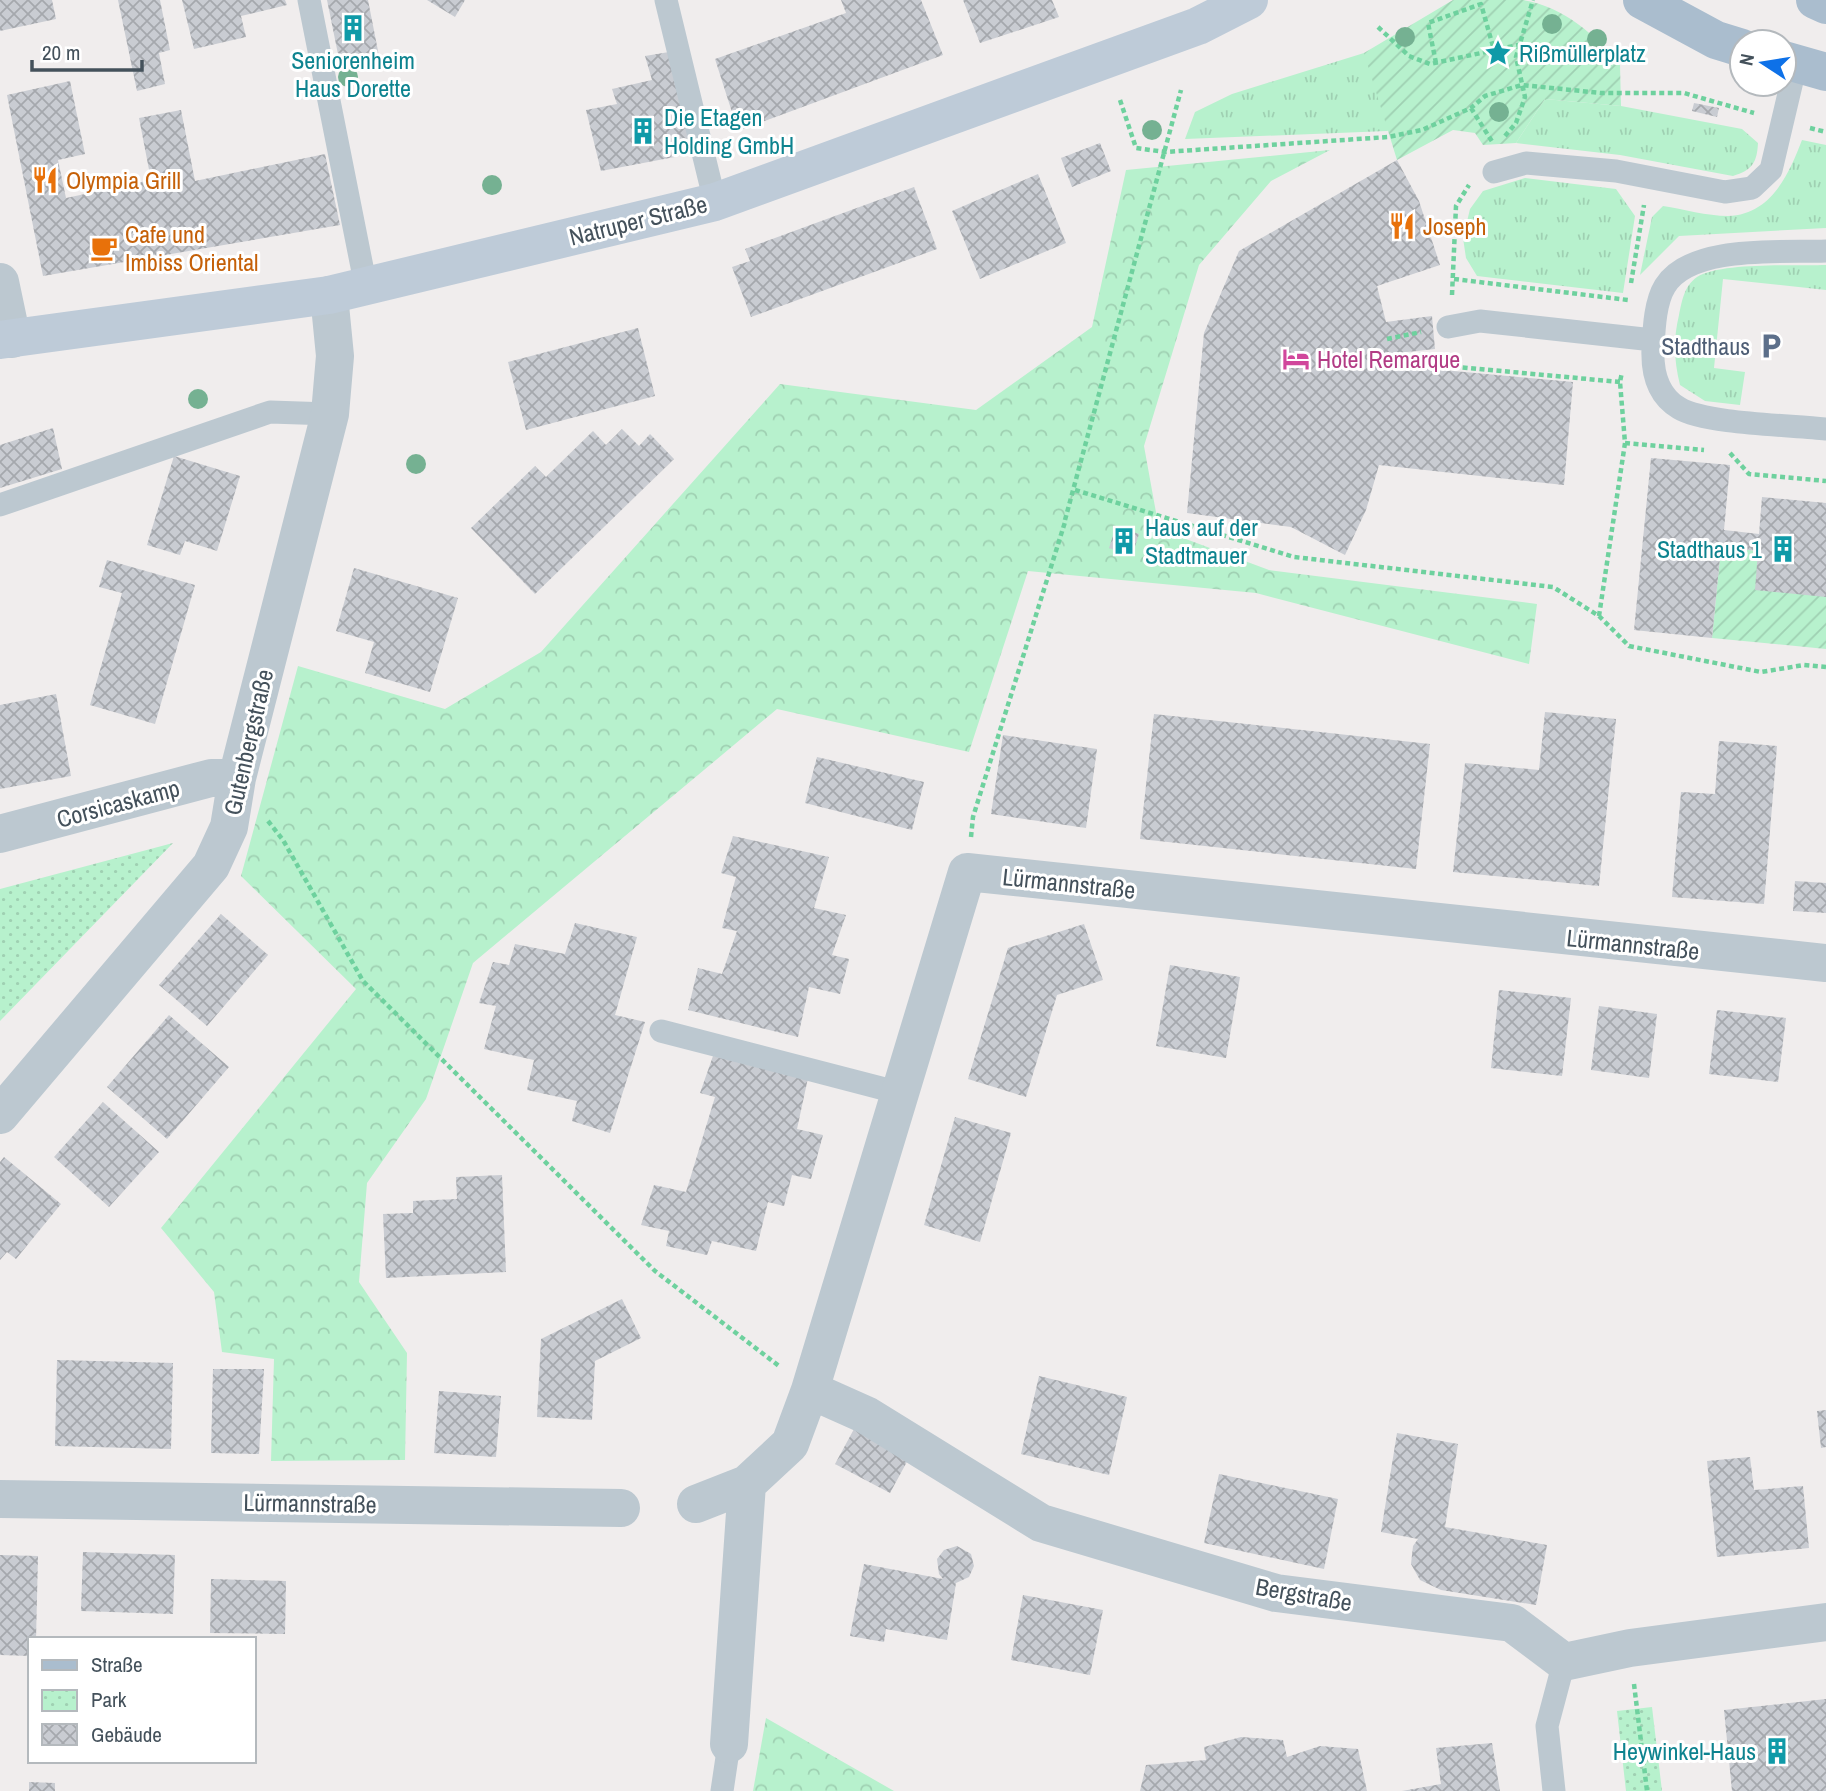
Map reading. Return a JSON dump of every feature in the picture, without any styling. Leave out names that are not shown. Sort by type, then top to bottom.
[{"type":"main road","name":"Natruper Straße","points":[[6,340],[329,295],[715,201],[1198,26],[1249,0]]},
{"type":"main road","points":[[1642,0],[1716,40],[1728,44]]},
{"type":"main road","points":[[1815,0],[1826,5]]},
{"type":"street","points":[[0,282],[6,340]]},
{"type":"street","name":"Gutenbergstraße","points":[[0,1115],[211,866],[229,827],[237,778],[330,414],[335,356],[329,295]]},
{"type":"street","name":"Corsicaskamp","points":[[0,834],[211,778],[237,778]]},
{"type":"street","name":"Lürmannstraße","points":[[696,1503],[747,1484],[790,1444],[810,1390],[967,872],[1826,962]]},
{"type":"street","name":"Bergstraße","points":[[810,1390],[866,1415],[1041,1523],[1276,1593],[1512,1623],[1564,1662]]},
{"type":"street","points":[[729,1744],[747,1484]]},
{"type":"street","name":"Lürmannstraße","points":[[0,1499],[621,1508]]},
{"type":"street","points":[[1564,1662],[1630,1648],[1826,1622]]},
{"type":"lane","points":[[309,0],[366,287]]},
{"type":"lane","points":[[666,0],[715,201]]},
{"type":"lane","points":[[1494,172],[1526,163],[1649,177],[1725,192],[1752,188],[1771,170],[1781,120],[1802,65]]},
{"type":"lane","points":[[1826,251],[1718,256],[1686,265],[1665,285],[1657,311],[1652,365],[1659,389],[1679,408],[1708,417],[1826,429]]},
{"type":"lane","points":[[1448,327],[1480,321],[1653,340]]},
{"type":"lane","points":[[0,505],[270,412],[330,414]]},
{"type":"lane","points":[[661,1031],[901,1093]]},
{"type":"lane","points":[[1554,1791],[1547,1726],[1564,1662]]},
{"type":"lane","points":[[722,1791],[729,1744]]},
{"type":"path","points":[[1516,122],[1525,97],[1516,57],[1533,0]]},
{"type":"path","points":[[1436,63],[1428,23],[1481,4],[1494,50]]},
{"type":"path","points":[[1378,27],[1409,56],[1430,64],[1518,45],[1631,56]]},
{"type":"path","points":[[1120,100],[1136,148],[1165,152],[1388,137],[1422,131],[1471,108],[1485,96],[1522,85],[1601,93],[1684,93],[1826,132]]},
{"type":"path","points":[[967,872],[973,817],[1075,490],[1181,90]]},
{"type":"path","points":[[1471,108],[1495,146]]},
{"type":"path","points":[[1629,293],[1649,177]]},
{"type":"path","points":[[1454,279],[1642,302]]},
{"type":"path","points":[[1625,443],[1706,451]]},
{"type":"path","points":[[1720,452],[1733,453],[1749,474],[1826,481]]},
{"type":"path","points":[[1075,490],[1294,557],[1553,587],[1599,616],[1629,646],[1761,672],[1804,665],[1826,667]]},
{"type":"path","points":[[237,778],[283,840],[363,981],[655,1271],[810,1390]]},
{"type":"path","points":[[1630,1648],[1647,1791]]},
{"type":"green space","points":[[1453,0],[1523,0],[1565,15],[1589,32],[1620,64],[1621,106],[1545,99],[1516,143],[1483,145],[1475,133],[1453,130],[1397,160],[1364,53]]},
{"type":"green space","points":[[1364,53],[1383,53],[1468,104],[1387,131],[1185,139],[1195,112],[1232,94]]},
{"type":"green space","points":[[1545,99],[1621,106],[1742,129],[1758,143],[1756,156],[1749,168],[1733,176],[1620,155],[1516,143]]},
{"type":"green space","points":[[1802,140],[1826,145],[1826,228],[1679,236],[1640,275],[1652,217],[1663,206],[1728,216],[1743,214],[1756,208],[1767,200],[1784,179]]},
{"type":"green space","points":[[1330,150],[1271,181],[1199,265],[1144,446],[1159,529],[1269,570],[1537,604],[1529,664],[1256,593],[1028,571],[969,752],[777,709],[473,963],[426,1099],[367,1183],[359,1282],[407,1353],[405,1460],[271,1461],[274,1359],[222,1352],[214,1292],[161,1228],[356,989],[241,876],[298,666],[445,709],[541,652],[780,384],[976,410],[1092,327],[1126,170]]},
{"type":"green space","points":[[1525,178],[1616,189],[1635,216],[1623,293],[1477,276],[1466,258],[1463,238],[1470,209],[1483,191]]},
{"type":"green space","points":[[1826,265],[1826,290],[1723,279],[1714,368],[1745,372],[1740,405],[1705,401],[1680,385],[1675,350],[1677,324],[1684,294],[1697,277],[1708,272],[1740,267]]},
{"type":"green space","points":[[1721,547],[1758,551],[1826,597],[1826,649],[1712,638]]},
{"type":"green space","points":[[173,843],[0,1021],[0,889]]},
{"type":"green space","points":[[1652,1707],[1662,1791],[1626,1791],[1617,1711]]},
{"type":"green space","points":[[766,1718],[894,1791],[753,1791]]},
{"type":"building","points":[[0,0],[52,0],[56,19],[0,31]]},
{"type":"building","points":[[118,0],[160,0],[170,50],[159,53],[165,84],[137,91]]},
{"type":"building","points":[[182,0],[285,0],[287,5],[241,16],[246,37],[194,49]]},
{"type":"building","name":"Seniorenheim Haus Dorette","points":[[327,0],[368,0],[379,56],[340,64]]},
{"type":"building","points":[[427,0],[465,0],[455,17]]},
{"type":"building","points":[[841,0],[921,0],[943,55],[738,131],[715,59],[846,13]]},
{"type":"building","points":[[963,0],[1052,0],[1059,17],[980,43]]},
{"type":"building","name":"Die Etagen Holding GmbH","points":[[675,51],[701,152],[601,171],[586,110],[617,104],[612,89],[652,80],[645,56]]},
{"type":"building","points":[[70,81],[85,154],[58,160],[66,198],[151,180],[139,118],[181,110],[195,181],[325,154],[340,225],[43,276],[7,95]]},
{"type":"building","points":[[1694,103],[1719,108],[1717,117],[1692,111]]},
{"type":"building","points":[[1100,143],[1111,171],[1072,187],[1061,158]]},
{"type":"building","name":"Hotel Remarque","points":[[1397,160],[1419,201],[1440,265],[1377,286],[1386,322],[1432,316],[1435,349],[1389,354],[1390,365],[1573,382],[1564,485],[1379,465],[1366,510],[1345,555],[1291,527],[1187,513],[1204,333],[1239,251]]},
{"type":"building","points":[[1038,174],[1066,243],[980,279],[952,211]]},
{"type":"building","points":[[914,187],[937,249],[751,317],[732,267],[750,261],[745,249]]},
{"type":"building","points":[[638,328],[655,396],[526,430],[508,362]]},
{"type":"building","points":[[53,428],[62,469],[0,488],[0,445]]},
{"type":"building","points":[[622,429],[639,446],[650,434],[674,459],[535,594],[471,528],[535,466],[546,477],[593,431],[606,445]]},
{"type":"building","points":[[174,456],[240,476],[217,551],[185,541],[180,555],[147,545]]},
{"type":"building","name":"Stadthaus 1","points":[[1651,458],[1730,465],[1724,530],[1759,534],[1762,497],[1826,503],[1826,597],[1755,590],[1758,551],[1721,547],[1712,638],[1634,630]]},
{"type":"building","name":"Haus auf der Stadtmauer","points":[[1116,526],[1139,534],[1132,556],[1109,548]]},
{"type":"building","points":[[107,560],[195,585],[155,724],[90,705],[122,593],[99,587]]},
{"type":"building","points":[[354,568],[458,598],[430,692],[365,673],[374,642],[336,631]]},
{"type":"building","points":[[56,694],[71,776],[0,789],[0,705]]},
{"type":"building","points":[[1545,712],[1616,719],[1599,886],[1453,872],[1465,763],[1539,770]]},
{"type":"building","points":[[1154,714],[1430,744],[1416,869],[1140,839]]},
{"type":"building","points":[[1003,735],[1097,749],[1086,828],[991,814]]},
{"type":"building","points":[[1719,741],[1777,746],[1764,904],[1672,897],[1681,792],[1715,794]]},
{"type":"building","points":[[817,757],[924,782],[912,830],[805,803]]},
{"type":"building","points":[[733,836],[829,857],[814,908],[846,915],[832,955],[849,959],[840,994],[809,987],[798,1037],[688,1010],[698,968],[722,974],[737,931],[722,928],[736,877],[721,873]]},
{"type":"building","points":[[1795,881],[1826,883],[1826,913],[1793,911]]},
{"type":"building","points":[[221,914],[268,955],[207,1026],[159,985]]},
{"type":"building","points":[[575,923],[637,937],[615,1015],[645,1022],[610,1133],[572,1121],[577,1101],[527,1090],[534,1060],[484,1049],[496,1006],[479,1003],[493,962],[509,965],[515,944],[565,954]]},
{"type":"building","points":[[1084,924],[1103,980],[1057,995],[1026,1097],[968,1079],[1008,948]]},
{"type":"building","points":[[1170,965],[1240,977],[1226,1058],[1156,1046]]},
{"type":"building","points":[[1499,990],[1571,998],[1562,1076],[1491,1068]]},
{"type":"building","points":[[1599,1006],[1657,1014],[1649,1078],[1591,1070]]},
{"type":"building","points":[[1717,1010],[1786,1018],[1778,1082],[1709,1074]]},
{"type":"building","points":[[169,1015],[229,1067],[167,1139],[107,1087]]},
{"type":"building","points":[[713,1056],[808,1078],[797,1129],[823,1135],[811,1179],[792,1175],[784,1206],[768,1202],[756,1251],[712,1241],[707,1255],[666,1246],[669,1231],[641,1225],[654,1185],[686,1192],[715,1097],[700,1093]]},
{"type":"building","points":[[103,1102],[159,1152],[109,1207],[54,1157]]},
{"type":"building","points":[[955,1117],[1011,1133],[980,1242],[924,1225]]},
{"type":"building","points":[[4,1157],[61,1204],[16,1259],[7,1252],[0,1260],[0,1162]]},
{"type":"building","points":[[502,1175],[506,1272],[386,1278],[383,1214],[413,1213],[413,1201],[457,1199],[456,1177]]},
{"type":"building","points":[[622,1299],[641,1338],[595,1361],[592,1420],[537,1417],[541,1339]]},
{"type":"building","points":[[57,1360],[173,1363],[171,1449],[55,1446]]},
{"type":"building","points":[[213,1369],[264,1369],[259,1454],[211,1453]]},
{"type":"building","points":[[1039,1376],[1127,1397],[1109,1475],[1021,1454]]},
{"type":"building","points":[[439,1391],[501,1396],[496,1457],[434,1453]]},
{"type":"building","points":[[1826,1410],[1826,1447],[1821,1448],[1817,1411]]},
{"type":"building","points":[[854,1429],[909,1458],[890,1493],[835,1464]]},
{"type":"building","points":[[1397,1433],[1458,1444],[1445,1527],[1547,1545],[1536,1605],[1441,1590],[1420,1580],[1411,1564],[1413,1546],[1418,1539],[1381,1532]]},
{"type":"building","points":[[1750,1457],[1754,1490],[1803,1486],[1809,1548],[1717,1557],[1707,1461]]},
{"type":"building","points":[[1219,1474],[1338,1499],[1324,1569],[1204,1543]]},
{"type":"building","points":[[957,1546],[971,1554],[974,1566],[969,1577],[956,1583],[947,1640],[886,1629],[884,1642],[850,1636],[864,1564],[943,1579],[939,1574],[937,1559],[944,1550]]},
{"type":"building","points":[[83,1552],[175,1555],[173,1614],[81,1611]]},
{"type":"building","points":[[0,1555],[38,1556],[36,1637],[28,1637],[28,1656],[0,1655]]},
{"type":"building","points":[[211,1579],[286,1581],[285,1634],[210,1633]]},
{"type":"building","points":[[1023,1595],[1103,1610],[1090,1675],[1011,1660]]},
{"type":"building","name":"Heywinkel-Haus","points":[[1826,1699],[1826,1791],[1732,1791],[1724,1710]]},
{"type":"building","points":[[1241,1737],[1283,1740],[1287,1757],[1320,1746],[1358,1749],[1367,1791],[1140,1791],[1146,1765],[1206,1760],[1204,1747]]},
{"type":"building","points":[[1492,1743],[1500,1791],[1402,1791],[1441,1784],[1436,1748]]},
{"type":"building","points":[[29,1782],[55,1783],[55,1791],[29,1791]]},
{"type":"place","name":"Seniorenheim Haus Dorette","points":[[353,28]]},
{"type":"place","name":"Rißmüllerplatz","points":[[1498,53]]},
{"type":"place","name":"Die Etagen Holding GmbH","points":[[643,131]]},
{"type":"place","name":"Olympia Grill","points":[[45,180]]},
{"type":"place","name":"Joseph","points":[[1402,226]]},
{"type":"place","name":"Cafe und Imbiss Oriental","points":[[104,248]]},
{"type":"place","name":"Stadthaus","points":[[1771,346]]},
{"type":"place","name":"Hotel Remarque","points":[[1296,359]]},
{"type":"place","name":"Haus auf der Stadtmauer","points":[[1124,541]]},
{"type":"place","name":"Stadthaus 1","points":[[1783,549]]},
{"type":"place","name":"Heywinkel-Haus","points":[[1777,1751]]}]
